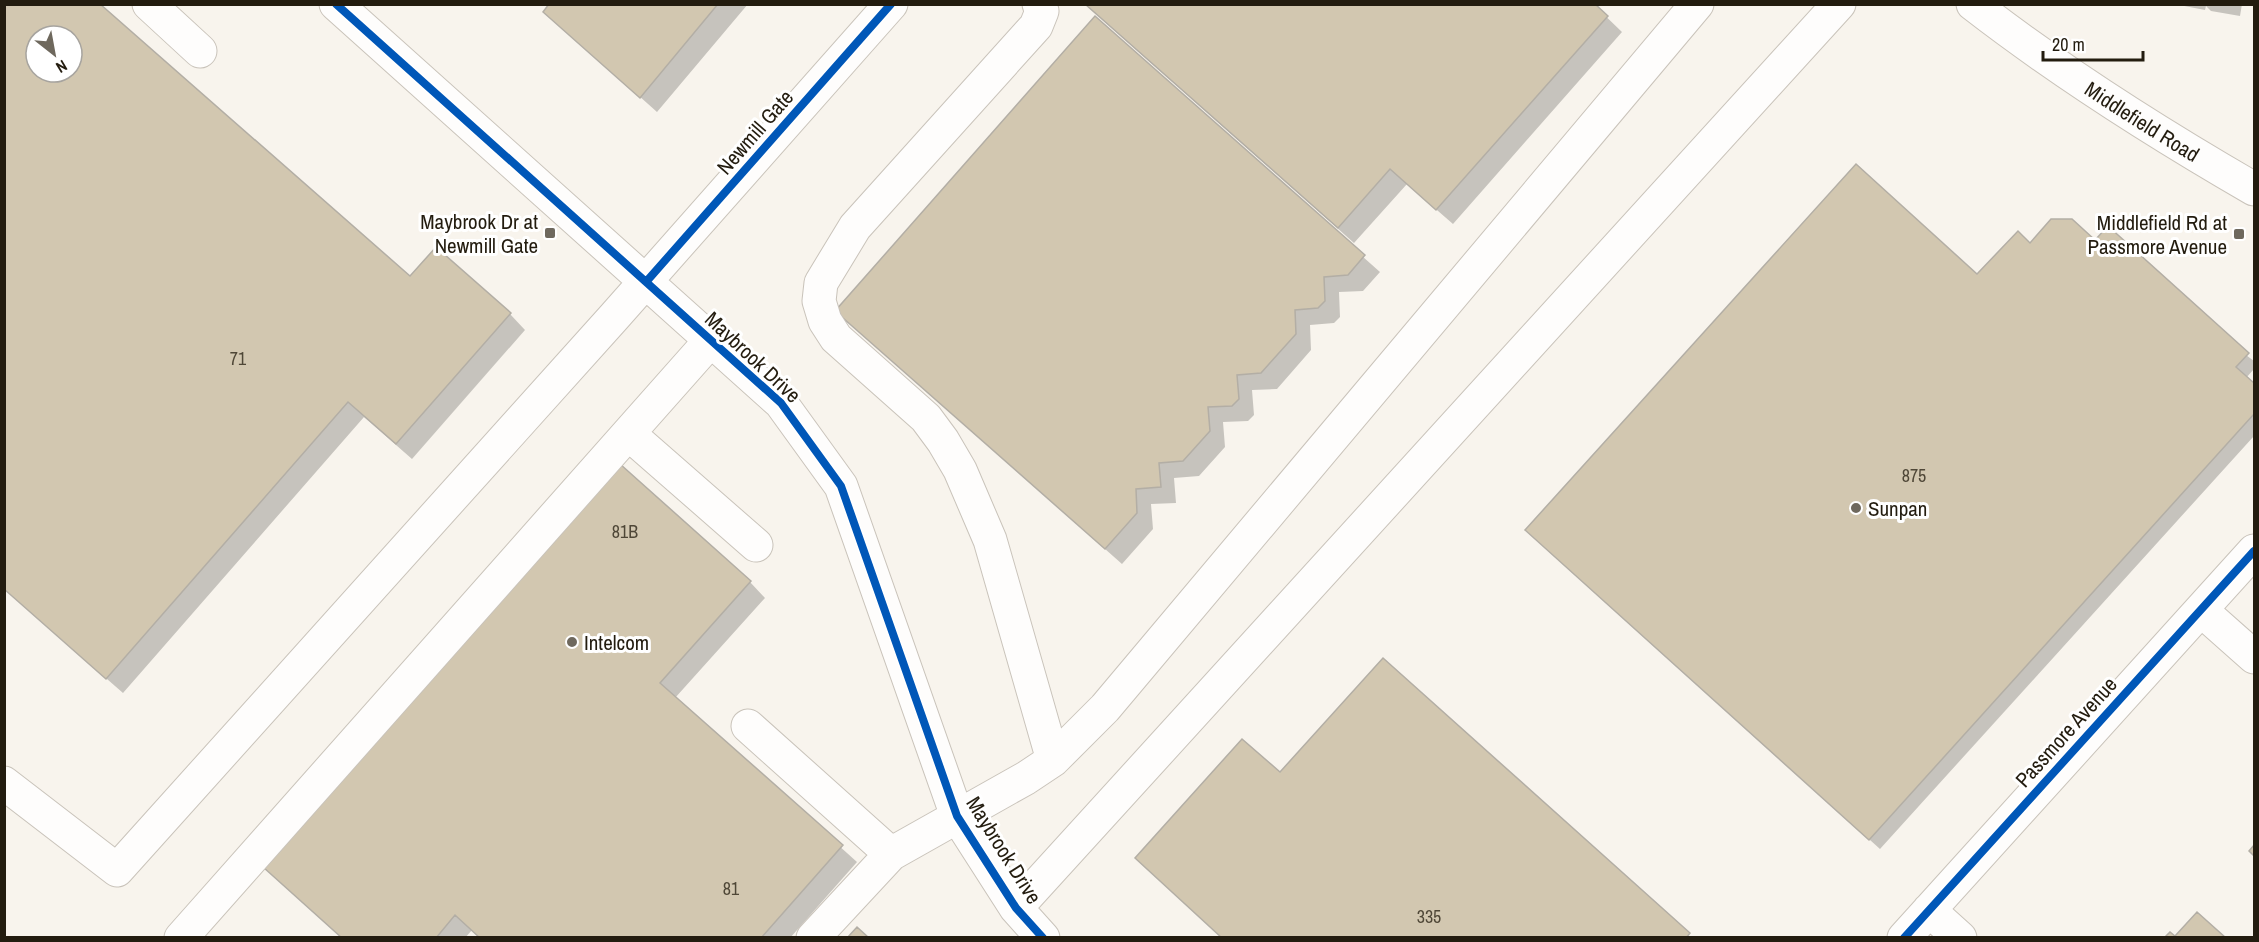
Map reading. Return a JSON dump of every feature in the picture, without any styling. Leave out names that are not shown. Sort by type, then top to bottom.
[{"type":"street","points":[[149,4],[200,51]]},
{"type":"street","name":"Newmill Gate","points":[[4,783],[117,870],[646,282],[891,4]]},
{"type":"street","points":[[1039,4],[1042,12],[1036,26],[855,227],[821,283],[819,301],[825,321],[836,338],[926,418],[960,470],[990,540],[1053,760]]},
{"type":"street","points":[[813,938],[891,854],[1026,778],[1053,760],[1105,708],[1697,4]]},
{"type":"street","points":[[1016,908],[1839,4]]},
{"type":"street","name":"Middlefield Road","points":[[1973,4],[2034,50],[2105,98],[2254,189]]},
{"type":"street","name":"Maybrook Drive","points":[[341,6],[781,403],[841,486],[957,816],[1016,908],[1043,938]]},
{"type":"street","points":[[181,938],[711,340]]},
{"type":"street","points":[[629,434],[756,545]]},
{"type":"street","name":"Passmore Avenue","points":[[1904,938],[2254,551]]},
{"type":"street","points":[[2201,610],[2254,657]]},
{"type":"street","points":[[748,726],[891,854]]},
{"type":"street","points":[[1929,910],[1960,938]]},
{"type":"building","points":[[4,4],[100,4],[410,276],[436,247],[511,313],[396,444],[348,402],[106,679],[4,589]]},
{"type":"building","points":[[549,4],[718,4],[640,98],[543,12]]},
{"type":"building","points":[[1085,4],[1595,4],[1608,16],[1436,210],[1390,169],[1338,228]]},
{"type":"building","points":[[1095,16],[1365,255],[1348,275],[1324,277],[1325,301],[1318,308],[1295,310],[1296,334],[1261,373],[1237,375],[1239,399],[1232,406],[1208,407],[1210,431],[1183,461],[1159,463],[1161,487],[1136,489],[1137,513],[1105,549],[835,311]]},
{"type":"building","name":"Sunpan","points":[[1856,164],[1977,274],[2018,231],[2030,243],[2051,219],[2072,219],[2095,240],[2108,226],[2249,353],[2236,367],[2254,383],[2254,414],[1869,840],[1525,530]]},
{"type":"building","points":[[620,464],[751,581],[660,683],[843,845],[761,938],[480,938],[455,915],[436,938],[342,938],[263,867]]},
{"type":"building","points":[[1383,658],[1690,933],[1686,938],[1222,938],[1135,858],[1242,739],[1280,772]]},
{"type":"building","points":[[2254,845],[2254,856],[2249,851]]},
{"type":"building","points":[[2197,912],[2226,938],[2164,938],[2170,932],[2175,936]]},
{"type":"building","points":[[857,927],[869,938],[847,938]]},
{"type":"cycle path","points":[[336,4],[781,403],[841,486],[957,816],[1016,908],[1043,938]]},
{"type":"cycle path","points":[[646,282],[891,4]]},
{"type":"cycle path","points":[[1904,938],[2254,551]]},
{"type":"place","name":"Maybrook Dr at Newmill Gate","points":[[550,233]]},
{"type":"place","name":"Middlefield Rd at Passmore Avenue","points":[[2239,234]]},
{"type":"place","name":"Sunpan","points":[[1856,508]]},
{"type":"place","name":"Intelcom","points":[[572,642]]}]
